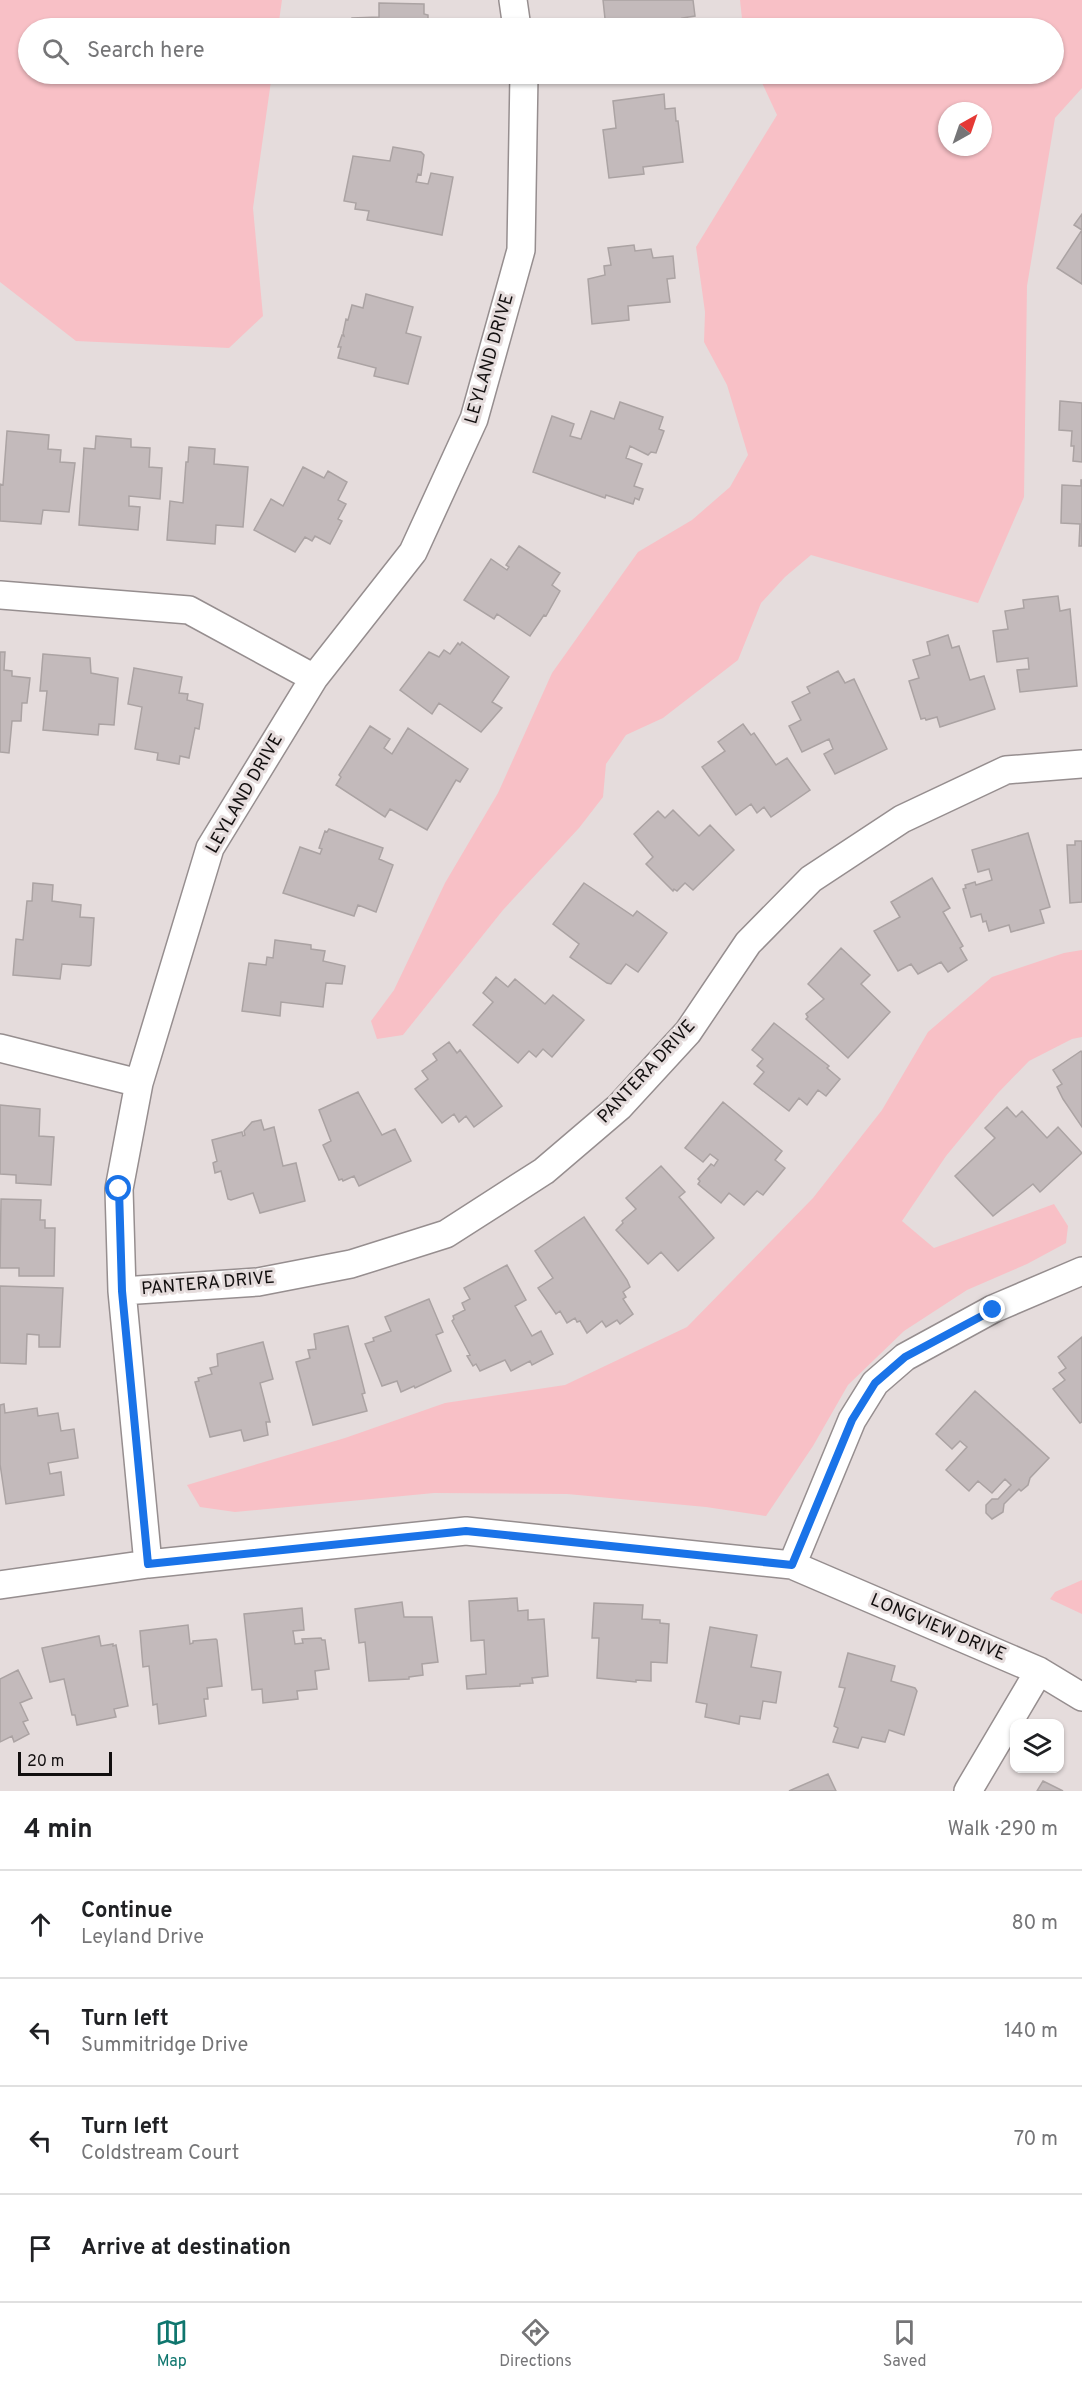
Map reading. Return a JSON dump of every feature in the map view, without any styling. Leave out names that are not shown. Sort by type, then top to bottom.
[{"type":"street","points":[[513,0],[516,18]]},
{"type":"street","name":"LEYLAND DRIVE","points":[[148,1564],[122,1291],[119,1189],[139,1083],[210,848],[314,678],[413,552],[474,419],[521,250],[524,84]]},
{"type":"street","points":[[0,595],[189,610],[314,678]]},
{"type":"street","name":"PANTERA DRIVE","points":[[122,1291],[258,1282],[351,1264],[446,1234],[544,1171],[619,1107],[688,1032],[748,943],[811,879],[902,819],[1006,770],[1082,764]]},
{"type":"street","points":[[0,1048],[139,1083]]},
{"type":"street","points":[[792,1565],[852,1420],[875,1383],[905,1357],[993,1310],[1082,1271]]},
{"type":"street","name":"LONGVIEW DRIVE","points":[[0,1585],[148,1564],[466,1531],[792,1565],[1039,1671],[1082,1697]]},
{"type":"street","points":[[968,1791],[1039,1671]]},
{"type":"shaded area","points":[[0,0],[282,0],[279,18],[18,18],[18,84],[271,84],[253,208],[263,316],[229,348],[76,341],[0,282]]},
{"type":"shaded area","points":[[740,0],[1082,0],[1082,88],[1055,118],[1027,286],[1024,497],[978,603],[811,555],[785,577],[761,603],[738,660],[663,718],[626,735],[606,764],[603,797],[579,828],[503,910],[403,1035],[377,1039],[371,1021],[394,990],[445,883],[498,793],[552,673],[638,552],[692,520],[730,487],[748,455],[727,385],[704,342],[705,312],[696,247],[777,115],[763,84],[1064,84],[1064,18],[742,18]]},
{"type":"shaded area","points":[[1082,950],[1082,1037],[1072,1039],[1029,1061],[998,1093],[946,1156],[902,1221],[934,1248],[1054,1204],[1068,1226],[1066,1243],[1027,1264],[967,1290],[904,1331],[848,1385],[813,1446],[766,1516],[706,1507],[567,1494],[434,1493],[235,1512],[200,1507],[187,1485],[345,1438],[445,1403],[565,1385],[687,1327],[813,1198],[882,1110],[928,1032],[992,977],[1064,953]]},
{"type":"shaded area","points":[[1082,1580],[1082,1614],[1050,1599],[1055,1592]]},
{"type":"building","points":[[603,0],[693,0],[695,16],[682,18],[605,18]]},
{"type":"building","points":[[379,3],[424,4],[424,14],[428,15],[428,18],[352,18],[379,17]]},
{"type":"building","points":[[664,94],[665,109],[675,108],[683,162],[643,167],[644,174],[609,178],[603,130],[616,128],[613,101]]},
{"type":"building","points":[[393,147],[421,152],[424,155],[421,175],[418,174],[416,182],[428,184],[431,173],[453,177],[442,235],[367,220],[369,211],[355,209],[356,203],[344,201],[353,156],[390,161]]},
{"type":"building","points":[[1082,214],[1082,230],[1074,225]]},
{"type":"building","points":[[1082,230],[1082,284],[1057,268]]},
{"type":"building","points":[[634,245],[635,251],[651,249],[653,258],[673,256],[675,278],[667,279],[670,302],[628,306],[629,320],[592,324],[588,279],[605,275],[604,266],[611,265],[608,248]]},
{"type":"building","points":[[366,294],[413,307],[406,333],[421,337],[408,384],[374,376],[376,368],[338,358],[341,347],[338,347],[342,335],[344,336],[346,319],[348,320],[352,305],[363,308]]},
{"type":"building","points":[[1060,401],[1082,403],[1082,462],[1073,461],[1072,431],[1059,430]]},
{"type":"building","points":[[620,402],[663,417],[659,429],[664,431],[656,453],[651,452],[648,455],[630,446],[626,458],[642,464],[634,486],[643,489],[639,500],[635,498],[633,504],[606,495],[605,498],[533,472],[552,416],[574,424],[570,436],[581,439],[591,411],[614,419]]},
{"type":"building","points":[[7,431],[49,435],[48,449],[61,450],[60,462],[75,463],[69,512],[43,510],[41,524],[0,521],[0,484],[3,485]]},
{"type":"building","points":[[96,436],[131,439],[131,447],[150,448],[149,467],[162,468],[160,499],[129,496],[129,506],[140,507],[138,530],[79,525],[84,448],[95,449]]},
{"type":"building","points":[[189,447],[215,449],[214,464],[248,467],[243,527],[216,525],[215,544],[167,540],[170,501],[183,503]]},
{"type":"building","points":[[303,467],[324,478],[328,471],[347,482],[338,500],[346,504],[338,519],[342,521],[330,544],[315,536],[312,541],[305,537],[295,552],[254,530],[271,499],[283,506]]},
{"type":"building","points":[[1081,480],[1082,546],[1079,546],[1080,524],[1061,523],[1062,485],[1081,486]]},
{"type":"building","points":[[519,546],[560,573],[552,585],[560,591],[546,616],[544,615],[530,636],[497,614],[494,619],[464,600],[491,559],[507,570],[509,567],[506,565]]},
{"type":"building","points":[[1058,596],[1060,611],[1070,609],[1077,686],[1020,692],[1017,670],[1029,669],[1028,658],[997,662],[993,631],[1008,629],[1005,611],[1024,608],[1023,600]]},
{"type":"building","points":[[948,635],[952,648],[959,646],[970,680],[984,676],[995,709],[940,727],[937,717],[921,719],[909,681],[919,678],[913,660],[930,655],[927,642]]},
{"type":"building","points":[[462,642],[509,677],[492,702],[502,708],[481,732],[439,703],[432,714],[400,690],[429,652],[439,657],[444,650],[450,654],[458,643],[460,645]]},
{"type":"building","points":[[0,652],[5,652],[4,670],[12,671],[12,676],[30,678],[27,703],[22,703],[21,721],[12,721],[9,753],[0,752]]},
{"type":"building","points":[[43,654],[90,658],[91,673],[118,678],[114,725],[99,724],[98,735],[43,730],[47,691],[40,691]]},
{"type":"building","points":[[134,668],[182,677],[179,693],[188,694],[187,700],[203,704],[199,729],[195,728],[189,758],[180,756],[179,764],[157,760],[158,753],[135,749],[142,707],[128,704]]},
{"type":"building","points":[[838,671],[845,683],[854,679],[887,749],[835,774],[824,754],[833,749],[829,739],[802,752],[789,726],[801,720],[792,702],[810,693],[807,687]]},
{"type":"building","points":[[743,724],[751,735],[754,733],[776,765],[787,758],[810,790],[771,817],[764,807],[757,813],[751,804],[736,815],[702,767],[725,751],[718,742]]},
{"type":"building","points":[[370,726],[390,739],[384,748],[392,754],[408,728],[468,769],[460,782],[456,780],[427,830],[390,809],[385,817],[336,785],[341,777],[339,775]]},
{"type":"building","points":[[673,810],[699,836],[710,825],[734,850],[693,890],[685,883],[677,891],[674,889],[673,891],[646,864],[653,857],[634,834],[658,811],[665,818]]},
{"type":"building","points":[[329,829],[383,848],[379,859],[393,865],[376,912],[358,905],[354,916],[283,893],[300,847],[320,854],[322,849],[319,848],[325,831]]},
{"type":"building","points":[[1028,833],[1050,907],[1040,910],[1044,923],[1011,932],[1009,925],[989,931],[981,914],[971,917],[963,889],[966,888],[965,885],[975,882],[976,885],[992,880],[989,869],[978,872],[972,850]]},
{"type":"building","points":[[1075,841],[1082,841],[1082,902],[1070,903],[1067,845],[1075,845]]},
{"type":"building","points":[[932,878],[950,908],[943,912],[963,946],[960,948],[967,960],[948,972],[941,962],[918,974],[911,964],[898,971],[874,931],[900,917],[891,902]]},
{"type":"building","points":[[33,883],[53,885],[52,901],[81,905],[80,917],[94,918],[91,965],[62,964],[60,979],[13,975],[16,939],[23,940],[27,901],[32,901]]},
{"type":"building","points":[[584,883],[633,916],[637,911],[667,933],[638,972],[626,964],[611,984],[570,957],[579,944],[553,924]]},
{"type":"building","points":[[275,940],[311,945],[311,949],[325,951],[323,961],[345,966],[342,984],[326,983],[323,1007],[281,1002],[280,1016],[242,1011],[249,963],[266,965],[267,957],[273,958]]},
{"type":"building","points":[[841,948],[870,975],[861,984],[890,1012],[848,1058],[806,1019],[808,1017],[806,1014],[824,999],[808,984]]},
{"type":"building","points":[[496,977],[508,987],[515,979],[545,1004],[553,995],[584,1020],[552,1057],[543,1049],[536,1057],[529,1051],[518,1063],[473,1025],[493,1002],[483,993]]},
{"type":"building","points":[[774,1023],[829,1066],[827,1068],[840,1079],[826,1096],[818,1090],[807,1105],[799,1098],[789,1111],[754,1084],[764,1072],[757,1066],[763,1059],[752,1050]]},
{"type":"building","points":[[449,1042],[457,1053],[460,1050],[502,1106],[474,1127],[466,1116],[459,1122],[454,1114],[442,1123],[415,1089],[428,1079],[422,1071],[437,1060],[433,1054]]},
{"type":"building","points":[[1081,1051],[1082,1127],[1063,1099],[1057,1087],[1062,1084],[1053,1070]]},
{"type":"building","points":[[358,1092],[382,1135],[395,1129],[411,1161],[359,1186],[354,1176],[343,1181],[339,1180],[323,1145],[331,1141],[319,1110]]},
{"type":"building","points":[[723,1102],[782,1151],[775,1160],[785,1168],[763,1195],[757,1191],[744,1205],[729,1193],[721,1203],[698,1184],[700,1181],[698,1179],[711,1164],[714,1166],[718,1160],[710,1154],[703,1162],[685,1148]]},
{"type":"building","points":[[0,1105],[40,1109],[39,1136],[54,1137],[51,1185],[16,1183],[16,1175],[0,1174]]},
{"type":"building","points":[[1007,1107],[1016,1117],[1022,1111],[1047,1138],[1058,1127],[1082,1153],[1040,1192],[1033,1184],[993,1216],[955,1176],[995,1138],[985,1128]]},
{"type":"building","points":[[261,1120],[264,1130],[274,1127],[283,1166],[296,1163],[305,1201],[260,1213],[253,1193],[228,1199],[221,1171],[215,1173],[213,1163],[217,1161],[212,1140],[242,1132],[243,1136],[244,1131],[252,1122]]},
{"type":"building","points":[[661,1166],[685,1192],[679,1197],[714,1238],[678,1271],[661,1252],[648,1264],[616,1230],[623,1223],[622,1221],[636,1209],[626,1198]]},
{"type":"building","points":[[1,1199],[41,1200],[40,1220],[45,1220],[45,1228],[55,1228],[54,1276],[19,1276],[19,1268],[0,1268]]},
{"type":"building","points":[[584,1217],[627,1280],[630,1287],[623,1292],[626,1297],[623,1299],[633,1314],[620,1324],[617,1320],[606,1327],[602,1321],[587,1333],[580,1321],[577,1322],[575,1318],[567,1323],[560,1311],[556,1314],[538,1288],[553,1278],[535,1251]]},
{"type":"building","points":[[507,1265],[526,1300],[515,1306],[532,1336],[541,1331],[553,1354],[532,1365],[530,1361],[511,1371],[505,1360],[480,1371],[476,1364],[473,1366],[467,1356],[470,1355],[452,1321],[453,1316],[465,1310],[462,1303],[470,1299],[464,1288]]},
{"type":"building","points":[[0,1286],[63,1288],[60,1347],[39,1347],[39,1335],[27,1334],[26,1364],[0,1363]]},
{"type":"building","points":[[429,1299],[443,1332],[436,1335],[451,1371],[401,1392],[397,1381],[382,1386],[365,1344],[391,1331],[385,1317]]},
{"type":"building","points":[[348,1326],[365,1393],[362,1394],[367,1411],[313,1425],[296,1362],[310,1358],[308,1350],[316,1349],[314,1334]]},
{"type":"building","points":[[1082,1337],[1082,1422],[1080,1423],[1053,1389],[1065,1380],[1059,1373],[1066,1368],[1058,1357]]},
{"type":"building","points":[[263,1342],[273,1379],[260,1383],[270,1422],[266,1422],[268,1435],[244,1441],[241,1430],[210,1437],[195,1382],[199,1381],[198,1378],[212,1374],[210,1368],[218,1366],[217,1354]]},
{"type":"building","points":[[975,1391],[1049,1458],[1030,1478],[1028,1485],[1021,1491],[1019,1489],[1004,1504],[1003,1512],[992,1519],[986,1513],[986,1505],[992,1499],[998,1499],[1011,1485],[1005,1479],[992,1493],[978,1481],[969,1491],[946,1470],[967,1447],[960,1441],[952,1449],[936,1434]]},
{"type":"building","points":[[4,1404],[5,1413],[37,1408],[38,1416],[58,1413],[61,1431],[74,1429],[78,1458],[48,1463],[50,1474],[61,1472],[64,1495],[6,1504],[0,1464],[0,1405]]},
{"type":"building","points":[[517,1598],[518,1611],[528,1610],[528,1620],[544,1619],[548,1676],[532,1678],[533,1683],[520,1684],[520,1686],[467,1689],[466,1676],[486,1674],[484,1640],[471,1641],[469,1601]]},
{"type":"building","points":[[402,1602],[404,1617],[432,1617],[438,1662],[422,1664],[423,1675],[409,1677],[409,1679],[369,1681],[365,1642],[359,1643],[355,1609]]},
{"type":"building","points":[[594,1603],[643,1605],[642,1619],[660,1620],[660,1623],[669,1624],[667,1663],[651,1662],[651,1681],[636,1680],[636,1682],[597,1678],[599,1638],[592,1638]]},
{"type":"building","points":[[302,1608],[304,1630],[293,1631],[295,1644],[303,1643],[302,1639],[321,1638],[325,1640],[329,1669],[315,1671],[317,1689],[297,1691],[298,1699],[263,1703],[262,1689],[252,1690],[244,1614]]},
{"type":"building","points":[[188,1625],[190,1644],[193,1641],[217,1640],[222,1686],[207,1688],[208,1699],[204,1699],[206,1716],[159,1724],[157,1704],[153,1705],[149,1666],[143,1667],[140,1631]]},
{"type":"building","points":[[710,1627],[757,1635],[751,1667],[781,1672],[776,1703],[763,1701],[760,1719],[740,1716],[739,1724],[705,1717],[707,1704],[696,1702]]},
{"type":"building","points":[[99,1636],[101,1646],[116,1645],[128,1706],[114,1709],[116,1717],[77,1725],[75,1715],[72,1715],[64,1679],[50,1682],[42,1648]]},
{"type":"building","points":[[848,1653],[895,1666],[891,1681],[915,1688],[917,1691],[904,1735],[889,1730],[885,1742],[862,1737],[858,1748],[833,1742],[838,1728],[834,1726],[845,1688],[839,1687]]},
{"type":"building","points":[[18,1670],[32,1698],[20,1703],[28,1720],[23,1722],[29,1734],[14,1742],[12,1736],[0,1742],[0,1679]]},
{"type":"building","points":[[828,1774],[836,1791],[789,1791]]},
{"type":"building","points":[[1043,1781],[1063,1791],[1037,1791]]},
{"type":"route","points":[[119,1189],[122,1291],[148,1564],[466,1531],[792,1565],[852,1420],[875,1383],[905,1357],[993,1310]]}]
